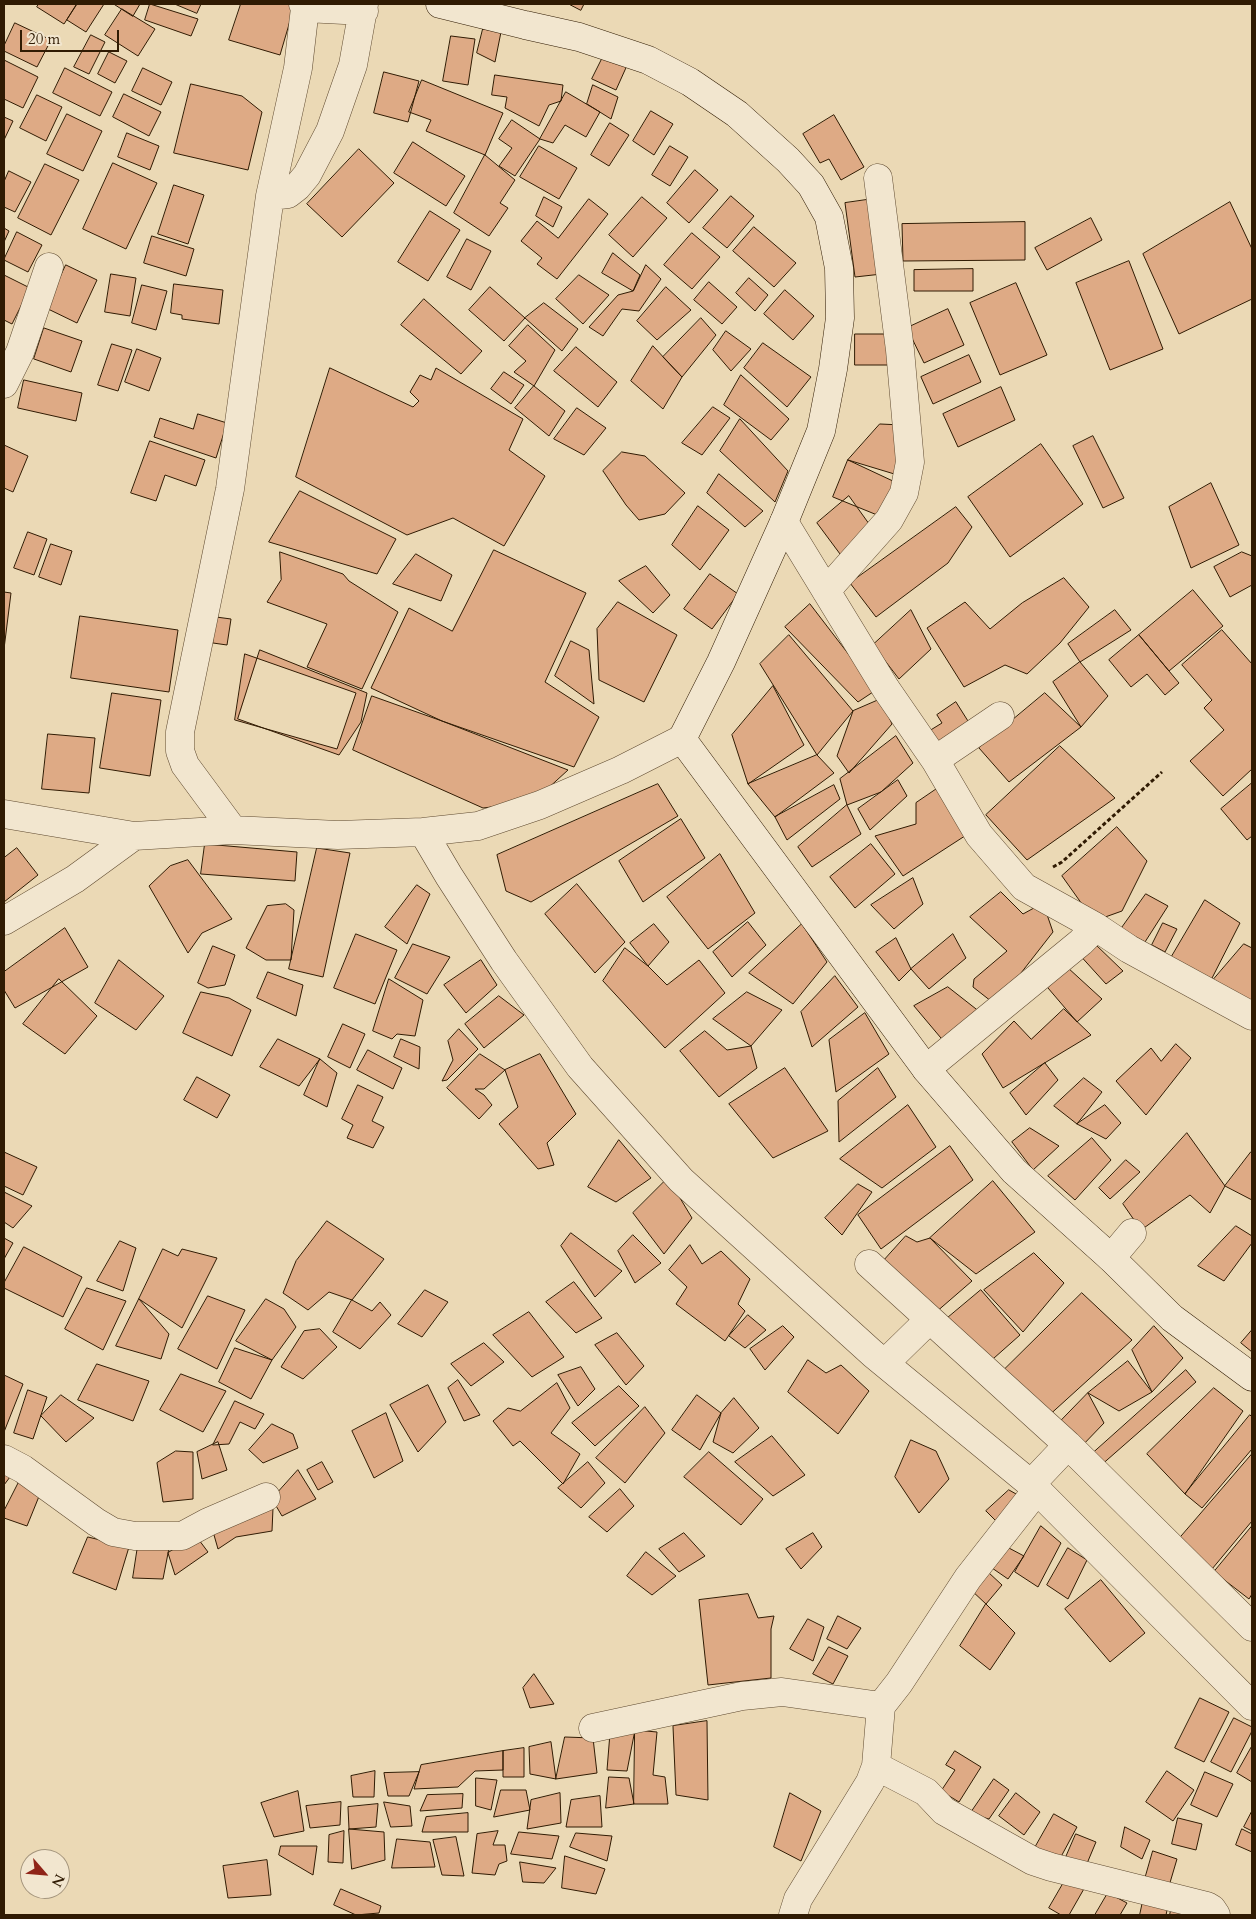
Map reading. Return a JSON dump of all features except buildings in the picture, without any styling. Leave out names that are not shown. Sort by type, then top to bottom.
[{"type":"street","points":[[4,814],[134,836],[233,830],[338,835],[423,832],[478,826],[540,805],[621,770],[682,739],[721,662],[784,522],[821,431],[833,369],[840,318],[839,268],[829,216],[811,185],[788,160],[737,114],[690,82],[648,60],[579,37],[525,26],[440,4]]},
{"type":"street","points":[[233,830],[185,765],[180,751],[180,732],[230,489],[270,196],[298,68],[307,6],[360,8],[353,65],[330,131],[306,175],[297,187],[288,194],[270,196]]},
{"type":"street","points":[[826,591],[888,520],[904,493],[910,462],[900,350],[878,178]]},
{"type":"street","points":[[4,384],[20,352],[49,267]]},
{"type":"street","points":[[784,522],[886,689],[935,760],[979,835],[1024,887],[1089,934],[1130,949],[1252,1016]]},
{"type":"street","points":[[935,760],[1000,716]]},
{"type":"street","points":[[682,739],[926,1069],[1014,1171],[1111,1258],[1172,1318],[1252,1376]]},
{"type":"street","points":[[4,797],[33,818]]},
{"type":"street","points":[[423,832],[504,961],[587,1074],[680,1180],[1035,1483],[1249,1694]]},
{"type":"street","points":[[4,921],[75,880],[134,836]]},
{"type":"street","points":[[926,1069],[1089,934]]},
{"type":"street","points":[[1111,1258],[1132,1233]]},
{"type":"street","points":[[870,1264],[926,1324],[1065,1448],[1252,1628]]},
{"type":"street","points":[[889,1359],[926,1324]]},
{"type":"street","points":[[793,1915],[798,1899],[870,1782],[876,1766],[881,1706],[899,1683],[968,1578],[1035,1483],[1065,1448]]},
{"type":"street","points":[[4,1459],[23,1468],[104,1527],[113,1532],[135,1536],[182,1536],[208,1522],[266,1497]]},
{"type":"street","points":[[593,1728],[742,1696],[782,1692],[881,1706]]},
{"type":"street","points":[[876,1766],[926,1792],[944,1812],[1033,1861],[1207,1906],[1216,1915]]},
{"type":"path","points":[[1024,887],[1062,862],[1162,772]]}]
